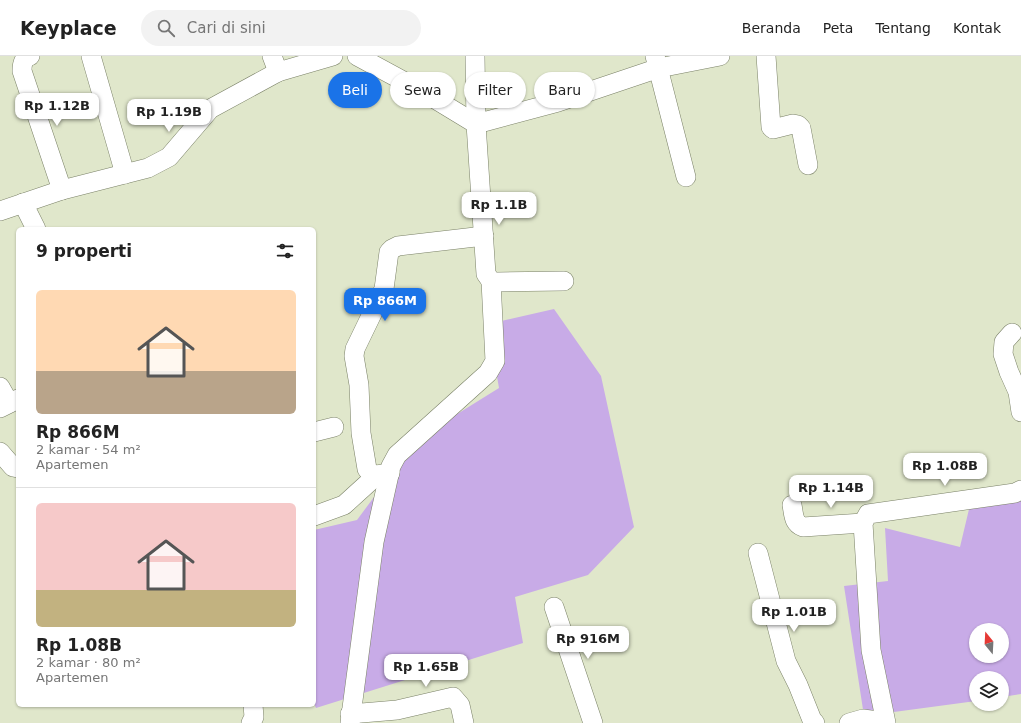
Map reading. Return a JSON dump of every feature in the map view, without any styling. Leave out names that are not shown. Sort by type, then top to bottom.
[{"type":"street","points":[[30,56],[27,57],[22,64],[22,71],[62,190]]},
{"type":"street","points":[[91,56],[125,174]]},
{"type":"street","points":[[0,211],[62,190],[148,168],[169,157],[210,109],[275,64],[332,56]]},
{"type":"street","points":[[316,515],[344,505],[384,474],[392,466],[397,455],[488,373],[495,361],[491,281],[486,274],[476,124],[474,56]]},
{"type":"street","points":[[363,58],[476,124],[558,102],[657,62],[720,56]]},
{"type":"street","points":[[766,56],[771,127],[773,129],[794,124],[801,128],[808,165]]},
{"type":"street","points":[[657,62],[686,177]]},
{"type":"street","points":[[24,203],[35,227]]},
{"type":"street","points":[[384,474],[371,474],[367,469],[361,433],[359,384],[354,349],[384,289],[389,252],[398,246],[484,236]]},
{"type":"street","points":[[491,281],[564,281]]},
{"type":"street","points":[[1012,333],[1004,342],[1003,354],[1009,372],[1020,391],[1021,412]]},
{"type":"street","points":[[0,386],[9,403]]},
{"type":"street","points":[[316,432],[334,427]]},
{"type":"street","points":[[0,452],[13,467],[16,468]]},
{"type":"street","points":[[384,474],[350,719],[398,717],[453,698],[460,705],[464,723]]},
{"type":"street","points":[[849,723],[862,719],[885,722],[871,650],[863,522],[868,514],[1015,493],[1021,490]]},
{"type":"street","points":[[792,505],[795,522],[803,527],[863,522]]},
{"type":"street","points":[[758,552],[786,661],[798,685],[812,720],[815,723]]},
{"type":"street","points":[[554,607],[593,723]]},
{"type":"street","points":[[251,723],[254,717],[253,707]]},
{"type":"shaded area","points":[[554,309],[601,376],[634,527],[588,575],[515,597],[523,643],[316,708],[316,530],[357,520],[417,439],[499,388],[488,324]]},
{"type":"shaded area","points":[[1021,500],[1021,694],[1009,696],[1009,671],[969,671],[969,702],[864,716],[844,586],[888,581],[885,528],[960,547],[970,505]]}]
